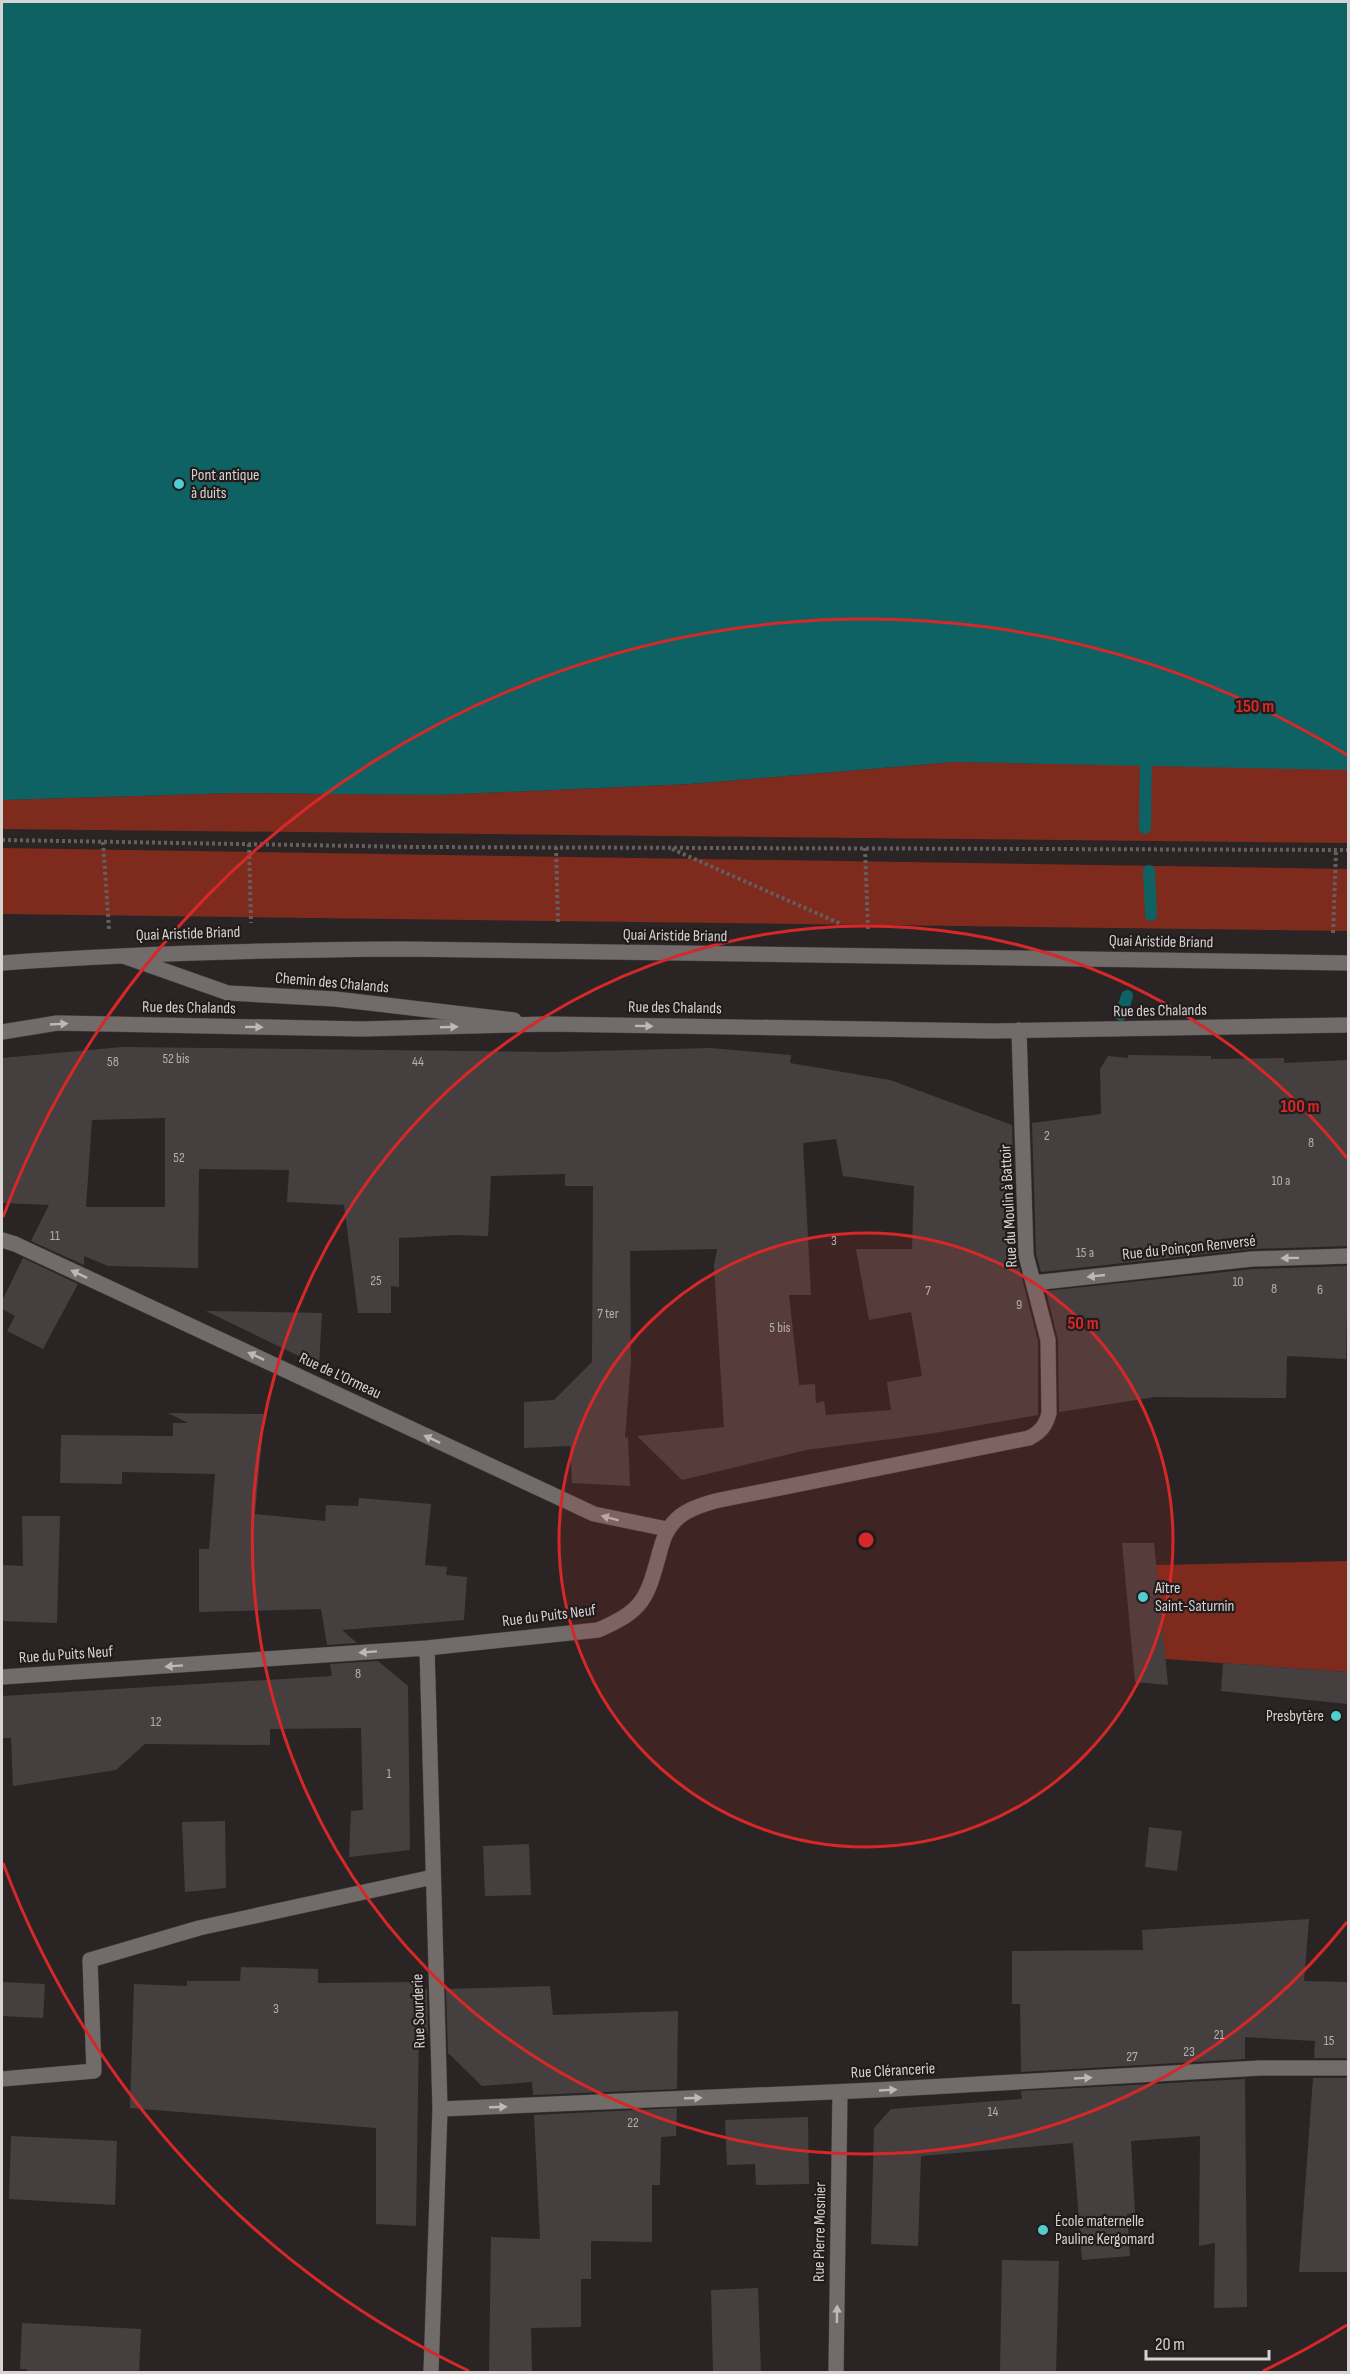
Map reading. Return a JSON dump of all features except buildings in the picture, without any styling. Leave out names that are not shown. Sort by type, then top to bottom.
[{"type":"street","name":"Quai Aristide Briand","points":[[2,963],[119,954],[404,949],[1348,963]]},
{"type":"street","name":"Chemin des Chalands","points":[[119,954],[228,993],[335,999],[547,1024]]},
{"type":"street","name":"Rue des Chalands","points":[[2,1032],[57,1023],[362,1029],[547,1024],[1019,1030],[1348,1025]]},
{"type":"street","name":"Rue du Moulin à Battoir","points":[[667,1529],[685,1512],[715,1501],[1029,1438],[1043,1429],[1049,1413],[1048,1340],[1026,1255],[1019,1030]]},
{"type":"street","name":"Rue de L'Ormeau","points":[[2,1240],[15,1244],[594,1514],[667,1529]]},
{"type":"street","name":"Rue du Poinçon Renversé","points":[[1033,1282],[1252,1259],[1348,1256]]},
{"type":"street","name":"Rue du Puits Neuf","points":[[2,1677],[427,1648],[598,1630],[620,1621],[637,1609],[649,1592],[667,1529]]},
{"type":"street","name":"Rue Sourderie","points":[[427,1648],[440,2109],[431,2373]]},
{"type":"street","points":[[2,2079],[94,2071],[90,1960],[199,1928],[433,1877]]},
{"type":"street","name":"Rue Clérancerie","points":[[440,2109],[840,2092],[1260,2068],[1348,2068]]},
{"type":"street","name":"Rue Pierre Mosnier","points":[[836,2373],[840,2092]]},
{"type":"path","points":[[2,840],[669,848],[1348,850]]},
{"type":"path","points":[[103,842],[109,930]]},
{"type":"path","points":[[249,844],[251,924]]},
{"type":"path","points":[[556,847],[558,929]]},
{"type":"path","points":[[669,848],[863,934],[863,956]]},
{"type":"path","points":[[865,848],[868,934]]},
{"type":"path","points":[[1333,937],[1336,850]]},
{"type":"shaded area","points":[[954,762],[1348,769],[1348,843],[2,829],[2,800],[237,793],[438,795],[690,784]]},
{"type":"shaded area","points":[[2,848],[1348,869],[1348,931],[2,914]]},
{"type":"shaded area","points":[[1348,1561],[1348,1672],[1165,1659],[1156,1565]]},
{"type":"water","points":[[2,2],[1348,2],[1348,770],[954,762],[690,784],[438,795],[237,793],[2,800]]},
{"type":"waterway","points":[[1145,828],[1146,751]]},
{"type":"waterway","points":[[1149,871],[1151,915]]},
{"type":"waterway","points":[[1121,1015],[1127,996]]},
{"type":"place","name":"Pont antique à duits","points":[[179,484]]},
{"type":"place","name":"Aître Saint-Saturnin","points":[[1143,1597]]},
{"type":"place","name":"Presbytère","points":[[1336,1716]]},
{"type":"place","name":"École maternelle Pauline Kergomard","points":[[1043,2230]]}]
